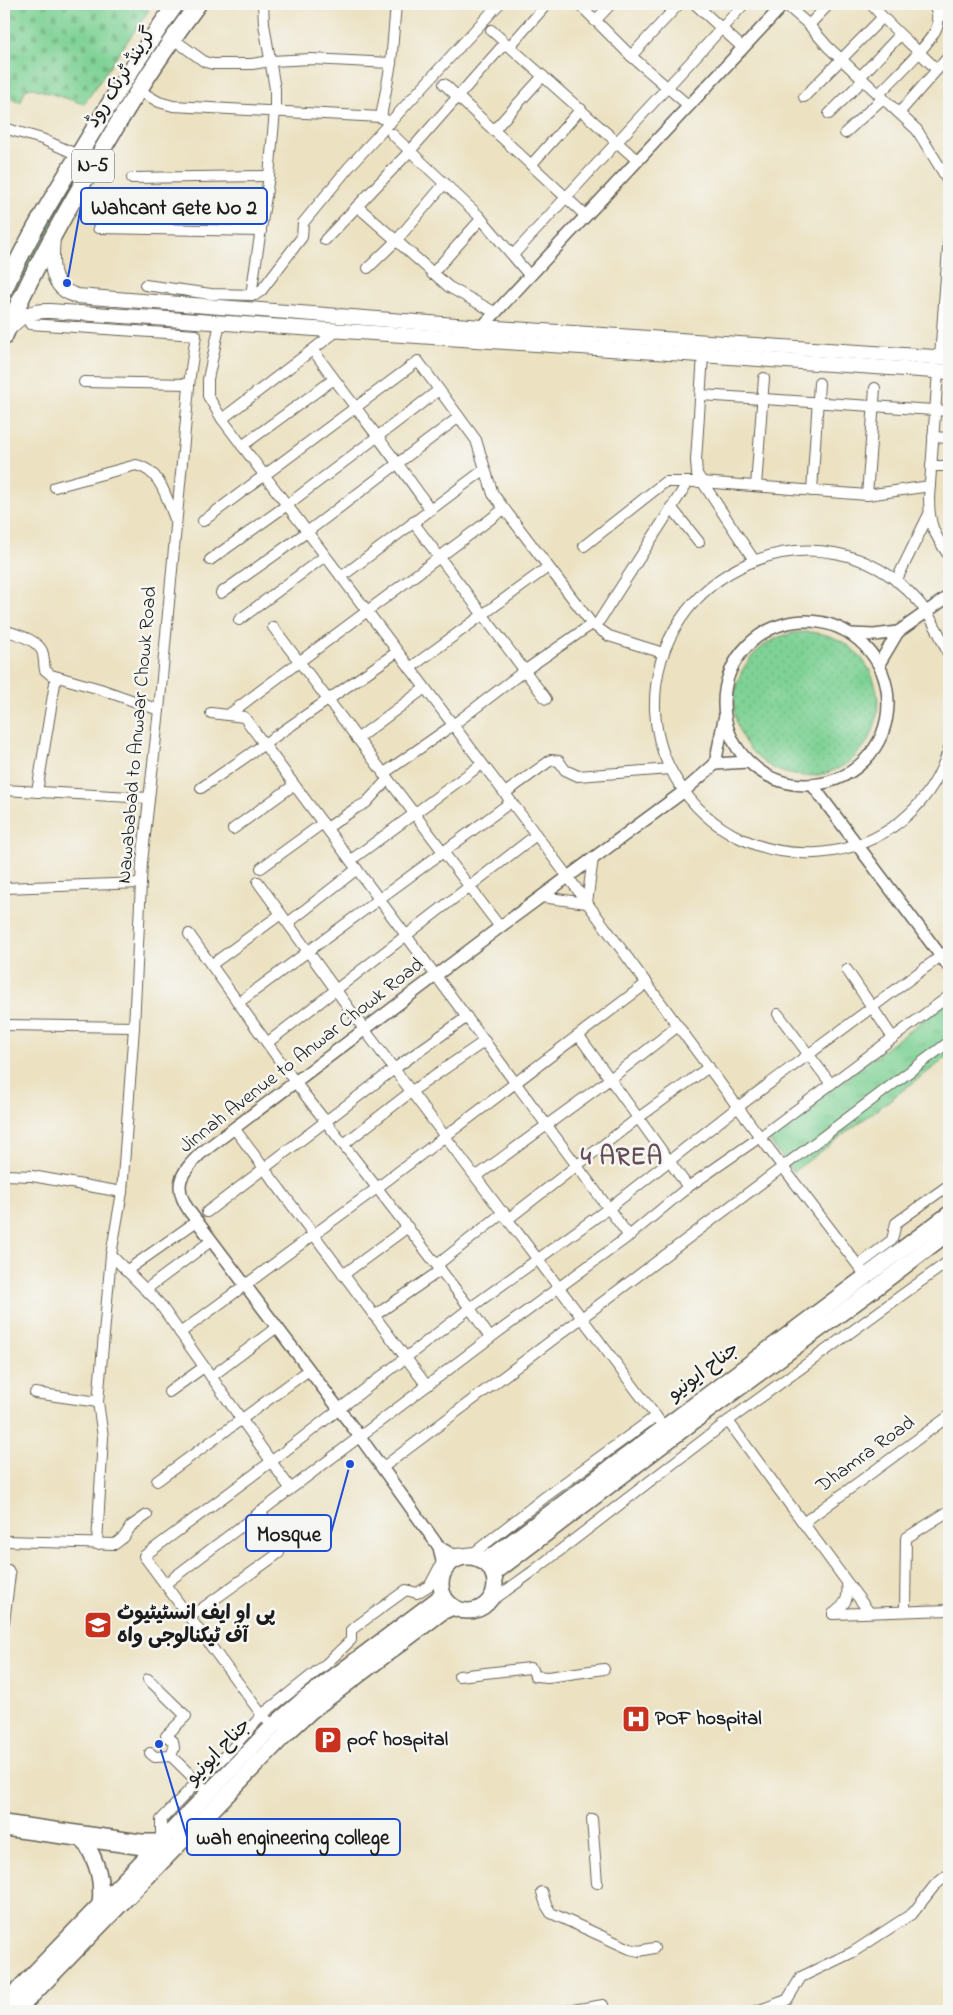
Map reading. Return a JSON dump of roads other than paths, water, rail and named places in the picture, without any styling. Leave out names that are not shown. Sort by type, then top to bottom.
[{"type":"highway","name":"گرینڈ ٹرنک روڈ","points":[[4,290],[60,184],[110,102],[176,4]]},
{"type":"highway","name":"گرینڈ ٹرنک روڈ","points":[[4,335],[19,300],[54,234],[124,112],[172,38],[198,4]]},
{"type":"highway","points":[[110,102],[124,112]]},
{"type":"main road","points":[[54,234],[52,272],[68,293],[77,296],[264,311],[481,334],[566,346],[704,355],[854,359]]},
{"type":"main road","points":[[4,335],[19,318],[40,310],[336,331],[481,334],[567,332],[854,359],[944,365]]},
{"type":"main road","points":[[264,311],[264,326]]},
{"type":"main road","points":[[566,346],[567,332]]},
{"type":"main road","name":"جناح ایونیو","points":[[482,1560],[494,1555],[660,1422],[862,1271],[949,1214]]},
{"type":"main road","name":"جناح ایونیو","points":[[493,1574],[694,1421],[949,1232]]},
{"type":"main road","points":[[453,1557],[482,1560],[493,1574],[495,1591],[486,1605],[478,1610],[470,1612],[453,1607],[443,1595],[442,1578],[453,1557]]},
{"type":"main road","name":"جناح ایونیو","points":[[17,2011],[166,1846],[268,1720],[303,1700],[443,1595]]},
{"type":"main road","name":"جناح ایونیو","points":[[4,2004],[150,1851],[166,1846],[311,1711],[442,1612],[453,1607]]},
{"type":"main road","points":[[85,1837],[101,1878],[100,1904]]},
{"type":"street","points":[[252,295],[269,176],[275,111],[275,89],[264,24],[263,4]]},
{"type":"street","points":[[385,120],[396,4]]},
{"type":"street","points":[[145,285],[210,294],[252,295],[261,292],[302,237],[303,223],[385,120],[499,4]]},
{"type":"street","points":[[325,240],[547,4]]},
{"type":"street","points":[[579,4],[631,56],[689,106]]},
{"type":"street","points":[[595,20],[611,4]]},
{"type":"street","points":[[631,56],[679,4]]},
{"type":"street","points":[[695,4],[743,48]]},
{"type":"street","points":[[513,255],[744,4]]},
{"type":"street","points":[[481,334],[496,313],[784,4],[809,25],[841,59],[917,130],[946,177],[949,186]]},
{"type":"street","points":[[809,25],[829,4]]},
{"type":"street","points":[[871,4],[899,36],[937,70]]},
{"type":"street","points":[[845,133],[881,96],[919,52],[937,27],[934,4]]},
{"type":"street","points":[[937,19],[949,10]]},
{"type":"street","points":[[804,97],[882,18]]},
{"type":"street","points":[[491,30],[638,161]]},
{"type":"street","points":[[829,114],[899,36]]},
{"type":"street","points":[[172,38],[205,62],[252,64],[311,59],[391,63]]},
{"type":"street","points":[[899,113],[949,56]]},
{"type":"street","points":[[494,130],[543,76]]},
{"type":"street","points":[[444,84],[586,216]]},
{"type":"street","points":[[138,90],[159,102],[173,106],[275,111],[385,120]]},
{"type":"street","points":[[531,165],[581,109]]},
{"type":"street","points":[[4,128],[42,139],[78,155]]},
{"type":"street","points":[[392,134],[481,219],[530,276]]},
{"type":"street","points":[[132,178],[269,176]]},
{"type":"street","points":[[368,268],[396,241],[445,184]]},
{"type":"street","points":[[357,206],[449,288],[496,313]]},
{"type":"street","points":[[432,274],[481,219]]},
{"type":"street","points":[[98,228],[261,230]]},
{"type":"street","points":[[949,236],[944,365],[935,410],[929,514],[933,531],[949,556]]},
{"type":"street","points":[[220,322],[208,380],[208,396],[222,419],[568,877],[760,1137],[862,1271],[892,1240],[896,1223],[949,1185]]},
{"type":"street","name":"Nawababad to Anwaar Chowk Road","points":[[30,324],[196,335],[189,384],[141,883],[134,1026],[122,1192],[111,1255],[98,1402],[102,1437],[97,1544]]},
{"type":"street","points":[[222,419],[336,331]]},
{"type":"street","points":[[313,350],[376,437],[398,462],[430,509]]},
{"type":"street","points":[[704,355],[696,460],[697,474],[754,560]]},
{"type":"street","points":[[203,521],[418,361],[476,440],[493,494],[594,625],[609,636],[663,652]]},
{"type":"street","points":[[756,486],[764,378]]},
{"type":"street","points":[[242,446],[334,379]]},
{"type":"street","points":[[84,382],[189,384]]},
{"type":"street","points":[[812,491],[819,383]]},
{"type":"street","points":[[867,495],[875,388]]},
{"type":"street","points":[[210,560],[287,505],[439,390]]},
{"type":"street","points":[[700,394],[949,411]]},
{"type":"street","points":[[221,593],[307,532],[459,417]]},
{"type":"street","points":[[933,437],[949,438]]},
{"type":"street","points":[[55,487],[136,465],[140,466],[157,477],[176,520]]},
{"type":"street","points":[[931,466],[949,466]]},
{"type":"street","points":[[341,577],[485,469]]},
{"type":"street","points":[[584,546],[664,482],[702,482],[867,495],[930,486]]},
{"type":"street","points":[[261,868],[325,826],[366,803],[385,777],[524,671],[594,625],[688,482]]},
{"type":"street","points":[[672,507],[698,542]]},
{"type":"street","points":[[228,715],[504,509]]},
{"type":"street","points":[[896,581],[929,514]]},
{"type":"street","points":[[413,522],[546,699]]},
{"type":"street","points":[[949,656],[940,634],[927,612],[896,581],[859,561],[828,553],[803,551],[786,553],[754,560],[734,569],[715,581],[698,596],[672,632],[663,652],[656,685],[655,712],[657,731],[670,769],[683,792],[699,810],[718,826],[739,839],[761,848],[785,853],[810,854],[834,852],[880,835],[901,820],[920,802],[935,782],[949,748]]},
{"type":"street","points":[[239,620],[325,556]]},
{"type":"street","points":[[410,668],[548,567]]},
{"type":"street","points":[[878,664],[898,632],[949,596]]},
{"type":"street","points":[[724,717],[732,742],[748,762],[767,776],[789,784],[813,786],[839,779],[862,764],[878,743],[887,717],[887,690],[878,664],[866,647],[851,634],[821,622],[790,622],[760,634],[738,656],[725,685],[724,717],[715,764],[748,762]]},
{"type":"street","points":[[272,627],[500,927]]},
{"type":"street","points":[[4,630],[28,639],[38,647],[43,652],[45,670],[51,675],[100,689],[159,710]]},
{"type":"street","points":[[851,634],[874,635],[898,632]]},
{"type":"street","points":[[201,788],[397,652]]},
{"type":"street","points":[[37,792],[56,677]]},
{"type":"street","points":[[357,739],[425,688]]},
{"type":"street","points":[[211,713],[244,717],[629,1236]]},
{"type":"street","points":[[504,793],[551,760],[559,760],[565,770],[578,776],[670,769]]},
{"type":"street","points":[[288,923],[414,815],[482,764]]},
{"type":"street","name":"Jinnah Avenue to Anwar Chowk Road","points":[[453,1557],[439,1547],[360,1437],[181,1200],[180,1184],[185,1168],[200,1154],[364,1029],[683,792],[715,764]]},
{"type":"street","points":[[233,829],[294,785]]},
{"type":"street","points":[[813,786],[857,845],[945,953],[949,967]]},
{"type":"street","points":[[4,790],[149,798]]},
{"type":"street","points":[[238,1003],[511,802]]},
{"type":"street","points":[[267,1043],[536,835]]},
{"type":"street","points":[[587,903],[593,858]]},
{"type":"street","points":[[4,1830],[141,1840],[166,1846],[161,1820],[197,1782],[268,1720],[351,1640],[351,1630],[406,1590],[417,1593],[430,1585],[453,1557],[475,1552],[545,1497],[660,1422],[446,1135],[364,1029],[258,882]]},
{"type":"street","points":[[4,888],[141,883]]},
{"type":"street","points":[[542,897],[587,903]]},
{"type":"street","points":[[211,965],[281,914]]},
{"type":"street","points":[[189,934],[295,1082],[439,1267],[490,1338]]},
{"type":"street","points":[[268,1720],[144,1556],[272,1461],[470,1308],[609,1208],[738,1107],[945,953]]},
{"type":"street","points":[[847,970],[893,1038]]},
{"type":"street","points":[[180,1333],[244,1284],[377,1188],[579,1036],[646,983]]},
{"type":"street","points":[[166,1584],[290,1488],[629,1236],[688,1188],[760,1137],[949,996]]},
{"type":"street","points":[[778,1014],[831,1084]]},
{"type":"street","points":[[207,1212],[394,1069],[467,1016]]},
{"type":"street","points":[[4,1025],[134,1026]]},
{"type":"street","points":[[476,1176],[610,1079],[678,1026]]},
{"type":"street","points":[[579,1036],[688,1188]]},
{"type":"street","points":[[344,1144],[412,1091],[485,1040]]},
{"type":"street","points":[[382,1468],[784,1168],[949,1042]]},
{"type":"street","points":[[374,1316],[506,1216],[578,1166],[638,1118],[709,1068]]},
{"type":"street","points":[[234,1128],[427,1386]]},
{"type":"street","points":[[4,1175],[32,1176],[122,1192]]},
{"type":"street","points":[[126,1271],[196,1221]]},
{"type":"street","points":[[343,1275],[408,1227]]},
{"type":"street","points":[[145,1290],[211,1241]]},
{"type":"street","points":[[111,1255],[159,1303],[290,1488]]},
{"type":"street","points":[[486,1605],[728,1421],[949,1261]]},
{"type":"street","points":[[211,1377],[276,1327]]},
{"type":"street","points":[[168,1392],[204,1367]]},
{"type":"street","points":[[157,1481],[309,1370]]},
{"type":"street","points":[[35,1393],[98,1402]]},
{"type":"street","name":"Dhamra Road","points":[[803,1523],[949,1416]]},
{"type":"street","points":[[728,1421],[869,1612]]},
{"type":"street","points":[[190,1617],[279,1553],[280,1543],[260,1511]]},
{"type":"street","points":[[905,1611],[906,1538],[949,1511]]},
{"type":"street","points":[[4,1541],[115,1544],[124,1537],[131,1526],[147,1515]]},
{"type":"street","points":[[442,1578],[453,1557]]},
{"type":"street","points":[[4,1570],[8,1570],[10,1574],[4,1622]]},
{"type":"street","points":[[847,1582],[849,1596],[841,1608],[833,1614],[949,1610]]},
{"type":"street","points":[[459,1676],[530,1668],[535,1676],[548,1677],[604,1669]]},
{"type":"street","points":[[148,1679],[186,1716],[166,1736],[173,1741],[174,1748],[171,1756]]},
{"type":"street","points":[[150,1753],[155,1757],[171,1756],[208,1792]]},
{"type":"street","points":[[592,1819],[597,1883]]},
{"type":"street","points":[[4,1821],[150,1851]]},
{"type":"street","points":[[757,2011],[787,2000],[801,1977],[853,1952],[913,1913],[935,1885],[949,1874]]},
{"type":"street","points":[[542,1892],[546,1905],[551,1912],[630,1949],[639,1951],[654,1948]]},
{"type":"street","points":[[567,2011],[603,2005]]},
{"type":"place","name":"Wahcant Gete No 2","points":[[67,283]]},
{"type":"place","name":"Mosque","points":[[350,1464]]},
{"type":"place","name":"پی او ایف انسٹیٹیوٹ آف ٹیکنالوجی واہ","points":[[98,1625]]},
{"type":"place","name":"POF hospital","points":[[636,1719]]},
{"type":"place","name":"pof hospital","points":[[328,1740]]},
{"type":"place","name":"wah engineering college","points":[[159,1744]]},
{"type":"district","name":"4 AREA","points":[[622,1158]]}]
